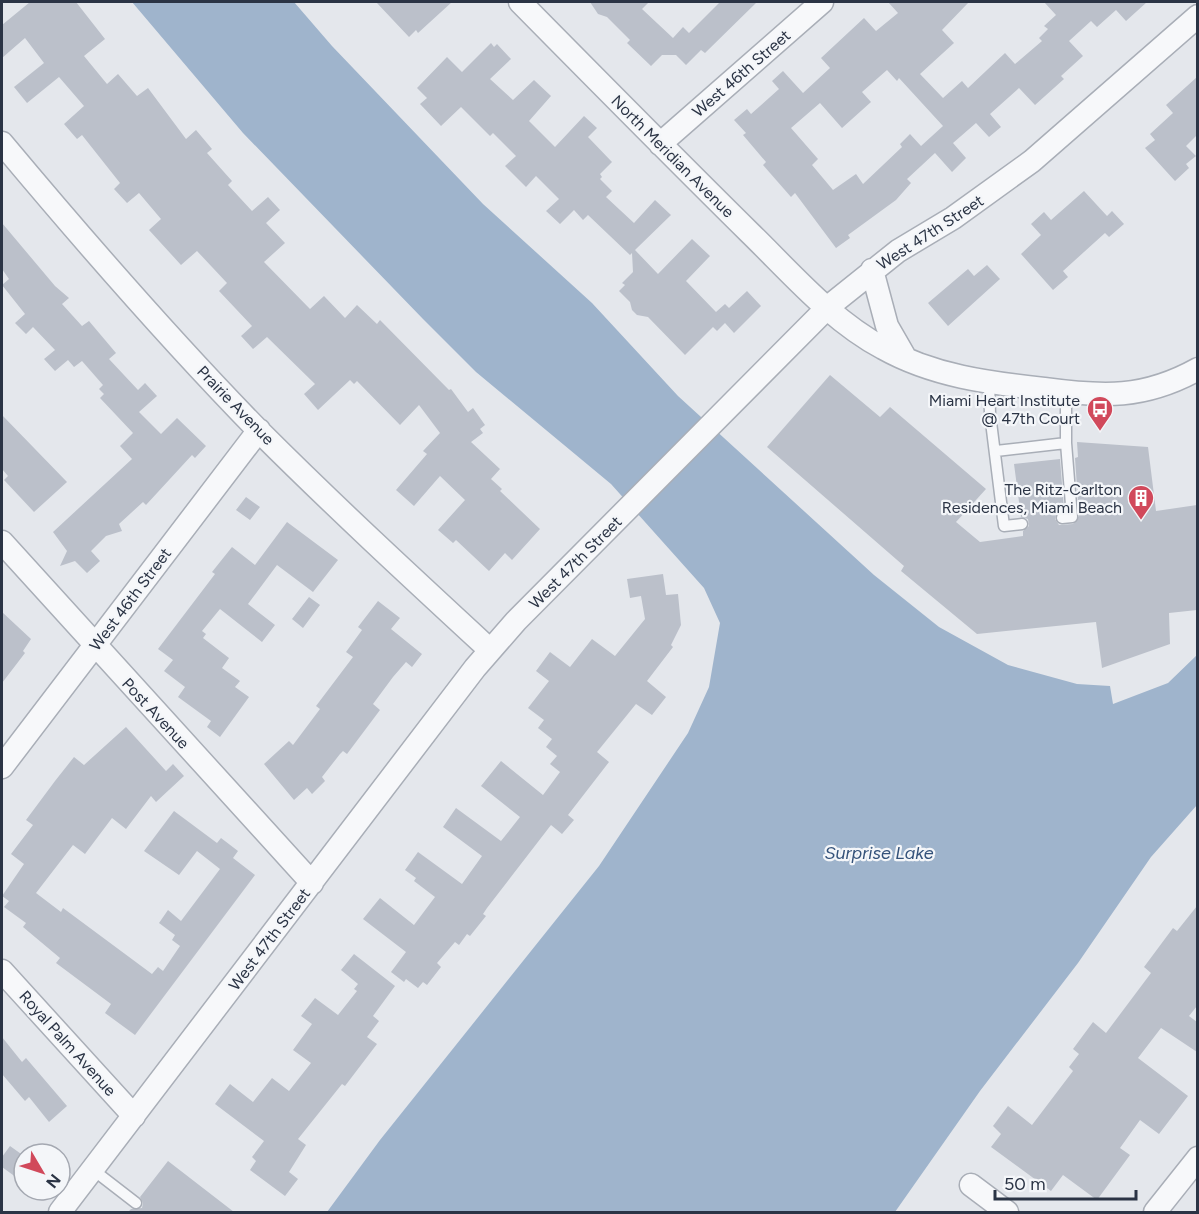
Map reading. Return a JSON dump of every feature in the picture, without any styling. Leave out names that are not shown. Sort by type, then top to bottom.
[{"type":"street","name":"North Meridian Avenue","points":[[520,2],[660,144],[828,307],[875,344],[906,359],[944,373],[989,382],[1066,392],[1108,395],[1140,392],[1174,381],[1197,369]]},
{"type":"street","name":"West 46th Street","points":[[660,144],[822,2]]},
{"type":"street","name":"West 47th Street","points":[[60,1212],[490,650],[828,307],[872,270],[910,243],[969,207],[1032,161],[1197,16]]},
{"type":"street","name":"Prairie Avenue","points":[[2,143],[134,296],[259,430],[398,565],[490,650]]},
{"type":"street","points":[[872,270],[887,326],[906,359]]},
{"type":"street","name":"West 46th Street","points":[[2,767],[259,430]]},
{"type":"street","name":"Post Avenue","points":[[2,542],[94,646],[312,883]]},
{"type":"street","name":"Royal Palm Avenue","points":[[2,971],[134,1116]]},
{"type":"street","points":[[1155,1212],[1197,1158]]},
{"type":"street","points":[[971,1185],[1006,1212]]},
{"type":"lane","points":[[989,382],[990,414],[1004,526],[1022,524]]},
{"type":"lane","points":[[1062,518],[1072,517],[1066,442],[1066,392]]},
{"type":"lane","points":[[996,451],[1066,442]]},
{"type":"lane","points":[[92,1169],[136,1203]]},
{"type":"water","name":"Surprise Lake","points":[[132,2],[294,2],[332,46],[483,204],[592,303],[678,396],[874,575],[939,627],[1008,665],[1077,684],[1110,686],[1113,704],[1168,683],[1197,655],[1197,805],[1151,857],[1078,963],[980,1091],[895,1212],[327,1212],[380,1140],[599,866],[688,733],[709,687],[720,623],[704,588],[611,484],[476,372],[423,319],[243,133]]},
{"type":"building","points":[[30,2],[76,2],[105,39],[84,56],[107,84],[118,74],[137,96],[148,88],[186,139],[196,130],[212,149],[207,153],[232,181],[228,185],[252,211],[268,197],[280,210],[266,223],[285,243],[264,262],[310,309],[324,296],[345,318],[357,305],[377,324],[380,320],[449,390],[451,389],[468,412],[473,408],[485,425],[480,429],[483,433],[471,442],[500,469],[491,479],[502,489],[500,491],[540,529],[512,560],[505,553],[489,571],[456,540],[453,543],[438,530],[465,500],[440,476],[414,506],[396,490],[427,454],[423,451],[440,433],[419,405],[400,425],[357,381],[354,384],[350,380],[318,410],[304,394],[315,384],[267,337],[253,349],[241,336],[252,326],[219,291],[227,283],[197,251],[181,265],[149,230],[161,219],[139,193],[127,203],[114,189],[120,183],[82,135],[77,139],[64,124],[84,106],[59,77],[27,103],[14,87],[44,63],[25,38],[2,58],[2,25]]},
{"type":"building","points":[[376,2],[452,2],[418,33],[416,30],[409,37]]},
{"type":"building","points":[[590,2],[649,2],[642,9],[673,38],[683,27],[689,33],[720,2],[757,2],[705,53],[701,50],[686,65],[676,55],[662,55],[651,66],[627,43],[630,40],[607,17],[598,14]]},
{"type":"building","points":[[888,2],[969,2],[942,30],[954,43],[920,74],[943,98],[962,81],[968,88],[1005,53],[1015,64],[1042,41],[1039,38],[1048,29],[1044,26],[1056,15],[1044,2],[1147,2],[1126,21],[1116,10],[1097,27],[1091,21],[1069,41],[1083,56],[1061,76],[1064,79],[1035,105],[1019,88],[990,114],[1001,127],[989,137],[976,123],[953,143],[966,158],[952,172],[935,153],[907,179],[911,183],[896,200],[848,235],[850,238],[836,248],[795,193],[791,197],[763,165],[766,162],[743,135],[746,133],[734,120],[747,109],[751,114],[779,89],[772,81],[783,71],[803,93],[830,68],[821,58],[864,18],[876,31],[898,13]],"holes":[[[887,70],[897,81],[899,78],[943,126],[921,146],[910,134],[900,144],[902,147],[863,184],[856,174],[833,190],[812,165],[818,159],[791,128],[820,103],[842,128],[871,102],[862,92]]]},
{"type":"building","points":[[491,43],[494,47],[497,44],[511,59],[490,79],[513,100],[534,80],[551,96],[529,121],[555,147],[584,116],[597,128],[588,137],[612,162],[600,174],[602,177],[600,179],[612,191],[606,197],[634,223],[655,200],[671,215],[635,250],[658,274],[692,239],[710,256],[686,281],[716,312],[725,304],[729,308],[747,291],[761,306],[734,333],[725,323],[717,331],[713,327],[685,355],[648,317],[637,315],[632,310],[630,302],[619,291],[625,285],[622,283],[633,272],[632,253],[630,255],[588,215],[583,220],[574,210],[560,224],[546,211],[559,199],[536,176],[526,187],[505,166],[516,156],[493,133],[490,136],[461,107],[441,126],[420,104],[427,98],[417,88],[447,57],[462,72]]},
{"type":"building","points":[[1197,77],[1197,135],[1186,146],[1196,156],[1186,164],[1189,168],[1175,181],[1145,148],[1155,140],[1150,134],[1173,113],[1166,105]]},
{"type":"building","points":[[1084,191],[1107,216],[1112,211],[1124,224],[1109,237],[1105,233],[1063,271],[1068,277],[1053,290],[1021,254],[1041,235],[1031,224],[1044,212],[1051,220]]},
{"type":"building","points":[[2,223],[55,286],[69,298],[62,304],[82,326],[89,321],[116,353],[109,359],[138,390],[145,383],[157,396],[139,412],[161,434],[177,418],[206,446],[195,458],[192,455],[146,505],[143,502],[119,524],[122,531],[106,536],[91,551],[100,561],[87,573],[75,561],[60,566],[67,551],[53,532],[132,459],[120,446],[133,433],[100,398],[104,394],[99,389],[103,385],[82,361],[74,367],[68,360],[55,371],[44,359],[55,350],[33,327],[26,334],[15,323],[25,314],[2,285],[9,279],[2,269]]},
{"type":"building","points":[[987,265],[1000,279],[948,326],[928,303],[968,269],[974,276]]},
{"type":"building","name":"The Ritz-Carlton Residences, Miami Beach","points":[[830,375],[880,417],[890,407],[986,489],[956,522],[980,542],[1023,536],[1023,531],[1029,526],[1028,519],[1021,517],[1014,464],[1060,459],[1064,510],[1057,512],[1055,519],[1059,525],[1073,524],[1079,516],[1075,458],[1078,457],[1077,442],[1148,447],[1156,511],[1197,505],[1197,610],[1169,613],[1170,644],[1102,668],[1096,622],[977,634],[901,571],[904,566],[767,447]]},
{"type":"building","points":[[2,415],[67,482],[34,512],[4,480],[8,476],[2,469]]},
{"type":"building","points":[[246,497],[260,507],[250,520],[236,510]]},
{"type":"building","points":[[287,522],[338,560],[313,592],[277,565],[248,604],[275,625],[262,642],[220,609],[202,631],[206,634],[203,638],[229,658],[222,668],[240,681],[235,687],[249,697],[220,737],[207,727],[211,721],[178,697],[185,687],[164,671],[173,660],[158,649],[215,574],[212,572],[232,547],[255,565]]},
{"type":"building","points":[[663,574],[666,595],[678,594],[681,625],[671,645],[673,647],[647,681],[666,697],[652,715],[636,704],[597,752],[609,762],[568,815],[574,820],[562,834],[551,825],[487,908],[483,914],[486,916],[470,936],[467,934],[459,945],[455,942],[437,963],[441,967],[427,985],[423,982],[418,988],[406,979],[404,982],[391,972],[406,952],[363,919],[380,898],[414,925],[435,897],[414,881],[416,878],[405,870],[418,852],[462,884],[482,856],[443,827],[456,808],[501,841],[520,817],[481,786],[501,761],[543,795],[560,772],[550,764],[557,756],[546,747],[552,739],[538,728],[544,720],[528,708],[549,681],[536,671],[550,652],[570,667],[592,639],[615,656],[645,619],[641,596],[630,598],[627,579]]},
{"type":"building","points":[[309,597],[320,605],[303,628],[292,619]]},
{"type":"building","points":[[378,601],[400,618],[391,629],[422,654],[412,667],[406,662],[393,677],[373,704],[380,710],[347,754],[343,751],[322,777],[325,781],[312,794],[307,788],[294,800],[264,764],[289,741],[293,745],[320,709],[316,706],[353,657],[346,652],[362,630],[358,627]]},
{"type":"building","points":[[2,612],[31,639],[23,651],[25,653],[2,683]]},
{"type":"building","points":[[126,727],[166,771],[173,764],[184,776],[156,802],[151,796],[126,829],[112,818],[85,854],[73,845],[36,893],[61,912],[63,908],[152,974],[158,967],[163,971],[180,946],[172,940],[175,935],[159,923],[168,910],[181,921],[220,869],[197,851],[179,875],[144,851],[174,811],[217,843],[221,838],[238,851],[233,858],[255,875],[135,1035],[105,1013],[111,1004],[56,963],[60,958],[23,927],[26,923],[4,907],[9,901],[2,896],[24,864],[11,854],[33,825],[26,820],[74,757],[84,765]]},
{"type":"building","points":[[1197,906],[1197,1006],[1189,1016],[1197,1022],[1197,1052],[1161,1028],[1138,1058],[1188,1096],[1159,1134],[1140,1120],[1120,1148],[1130,1155],[1097,1200],[1063,1175],[1051,1191],[991,1147],[1001,1134],[993,1126],[1008,1106],[1032,1125],[1073,1071],[1069,1067],[1079,1054],[1073,1049],[1093,1022],[1106,1033],[1151,973],[1144,967],[1173,928],[1177,931]]},
{"type":"building","points":[[354,954],[395,986],[373,1016],[379,1021],[367,1037],[377,1044],[345,1086],[342,1084],[298,1139],[306,1145],[289,1172],[298,1179],[285,1196],[250,1170],[256,1161],[252,1157],[264,1141],[215,1104],[230,1084],[253,1102],[272,1078],[289,1091],[311,1063],[293,1050],[312,1024],[301,1016],[315,998],[338,1015],[357,991],[354,989],[358,984],[341,970]]},
{"type":"building","points":[[2,1037],[22,1062],[26,1058],[67,1106],[49,1122],[29,1097],[25,1101],[2,1074]]},
{"type":"building","points":[[10,1146],[12,1147],[12,1174],[2,1167],[2,1157]]},
{"type":"building","points":[[168,1161],[234,1212],[128,1212],[131,1209],[142,1208],[143,1203],[140,1197]]},
{"type":"place","name":"Miami Heart Institute @ 47th Court","points":[[1100,432]]},
{"type":"place","name":"The Ritz-Carlton Residences, Miami Beach","points":[[1141,521]]}]
